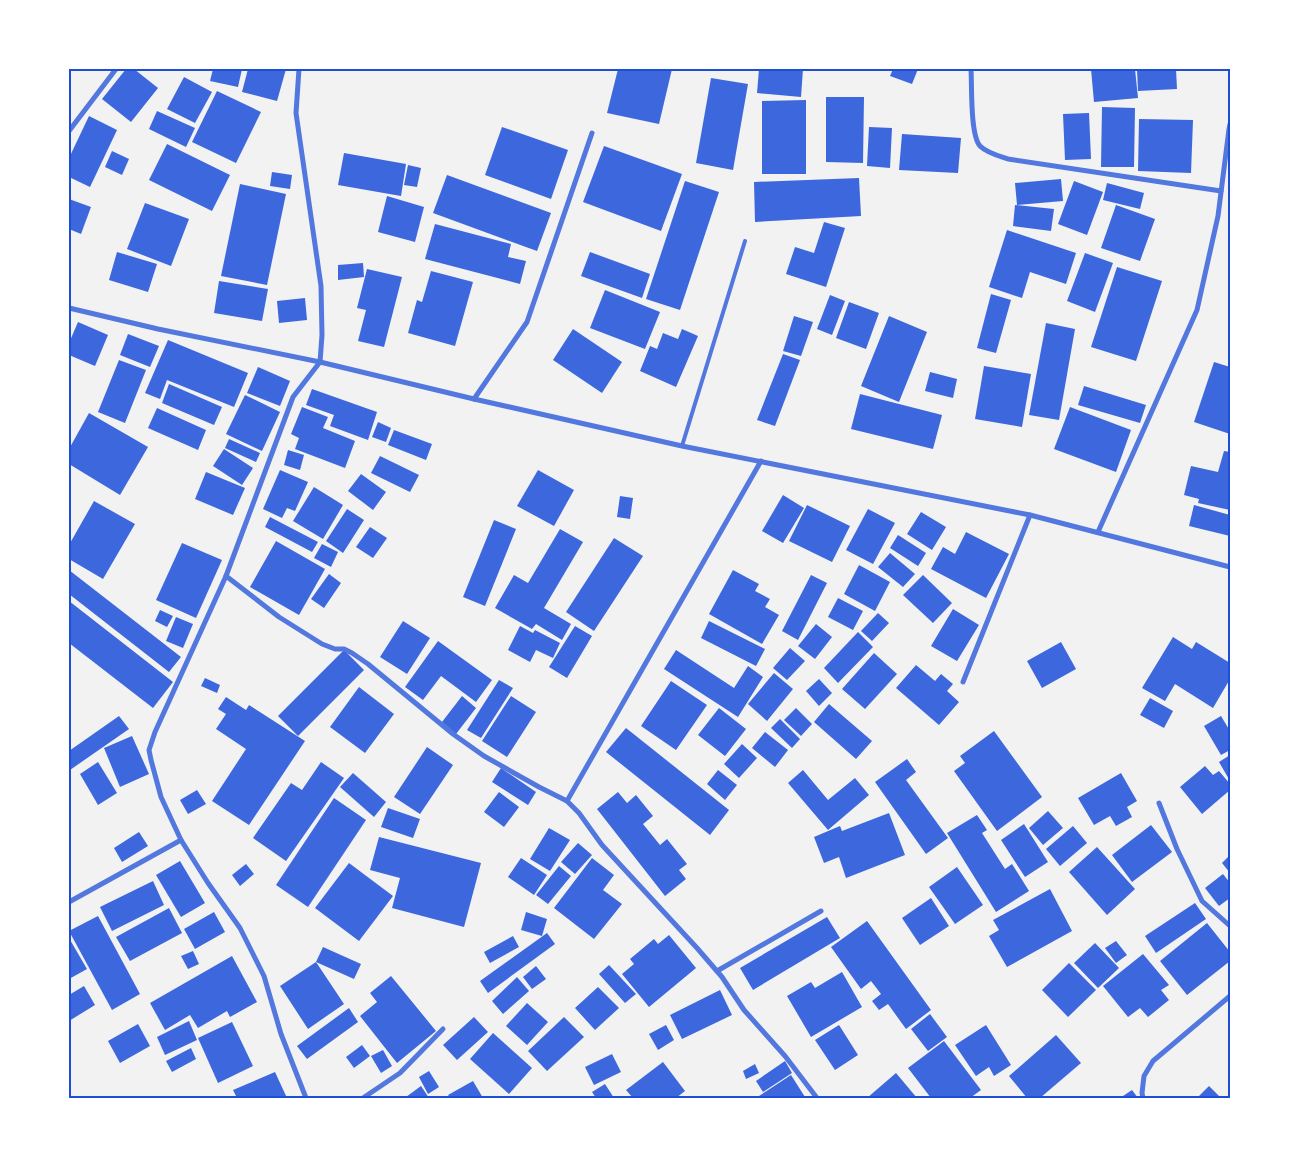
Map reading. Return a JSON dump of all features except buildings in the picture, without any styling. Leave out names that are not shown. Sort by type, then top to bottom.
[{"type":"street","points":[[69,131],[116,69]]},
{"type":"street","points":[[298,69],[296,113],[321,286],[322,336],[320,362],[293,397],[226,576],[155,732],[149,750],[161,797],[181,840],[208,883],[240,928],[264,976],[281,1034],[306,1098]]},
{"type":"street","points":[[971,69],[974,133],[979,145],[987,151],[1008,160],[1221,191]]},
{"type":"street","points":[[1098,532],[1197,310],[1218,216],[1230,124]]},
{"type":"street","points":[[474,399],[527,322],[592,133]]},
{"type":"street","points":[[69,308],[158,329],[320,362],[682,446],[1030,515],[1230,567]]},
{"type":"street","points":[[567,801],[761,461]]},
{"type":"street","points":[[963,682],[1030,515]]},
{"type":"street","points":[[226,576],[279,617],[322,644],[335,649],[348,650],[368,664],[453,734],[484,756],[567,801],[579,813],[602,845],[717,971],[744,1010],[785,1056],[817,1098]]},
{"type":"street","points":[[1159,803],[1177,849],[1202,901],[1230,926]]},
{"type":"street","points":[[69,902],[181,840]]},
{"type":"street","points":[[717,971],[821,911]]},
{"type":"street","points":[[1144,1098],[1142,1094],[1144,1076],[1153,1061],[1230,996]]},
{"type":"street","points":[[363,1098],[400,1073],[443,1029]]},
{"type":"lane","points":[[682,446],[745,241]]}]
